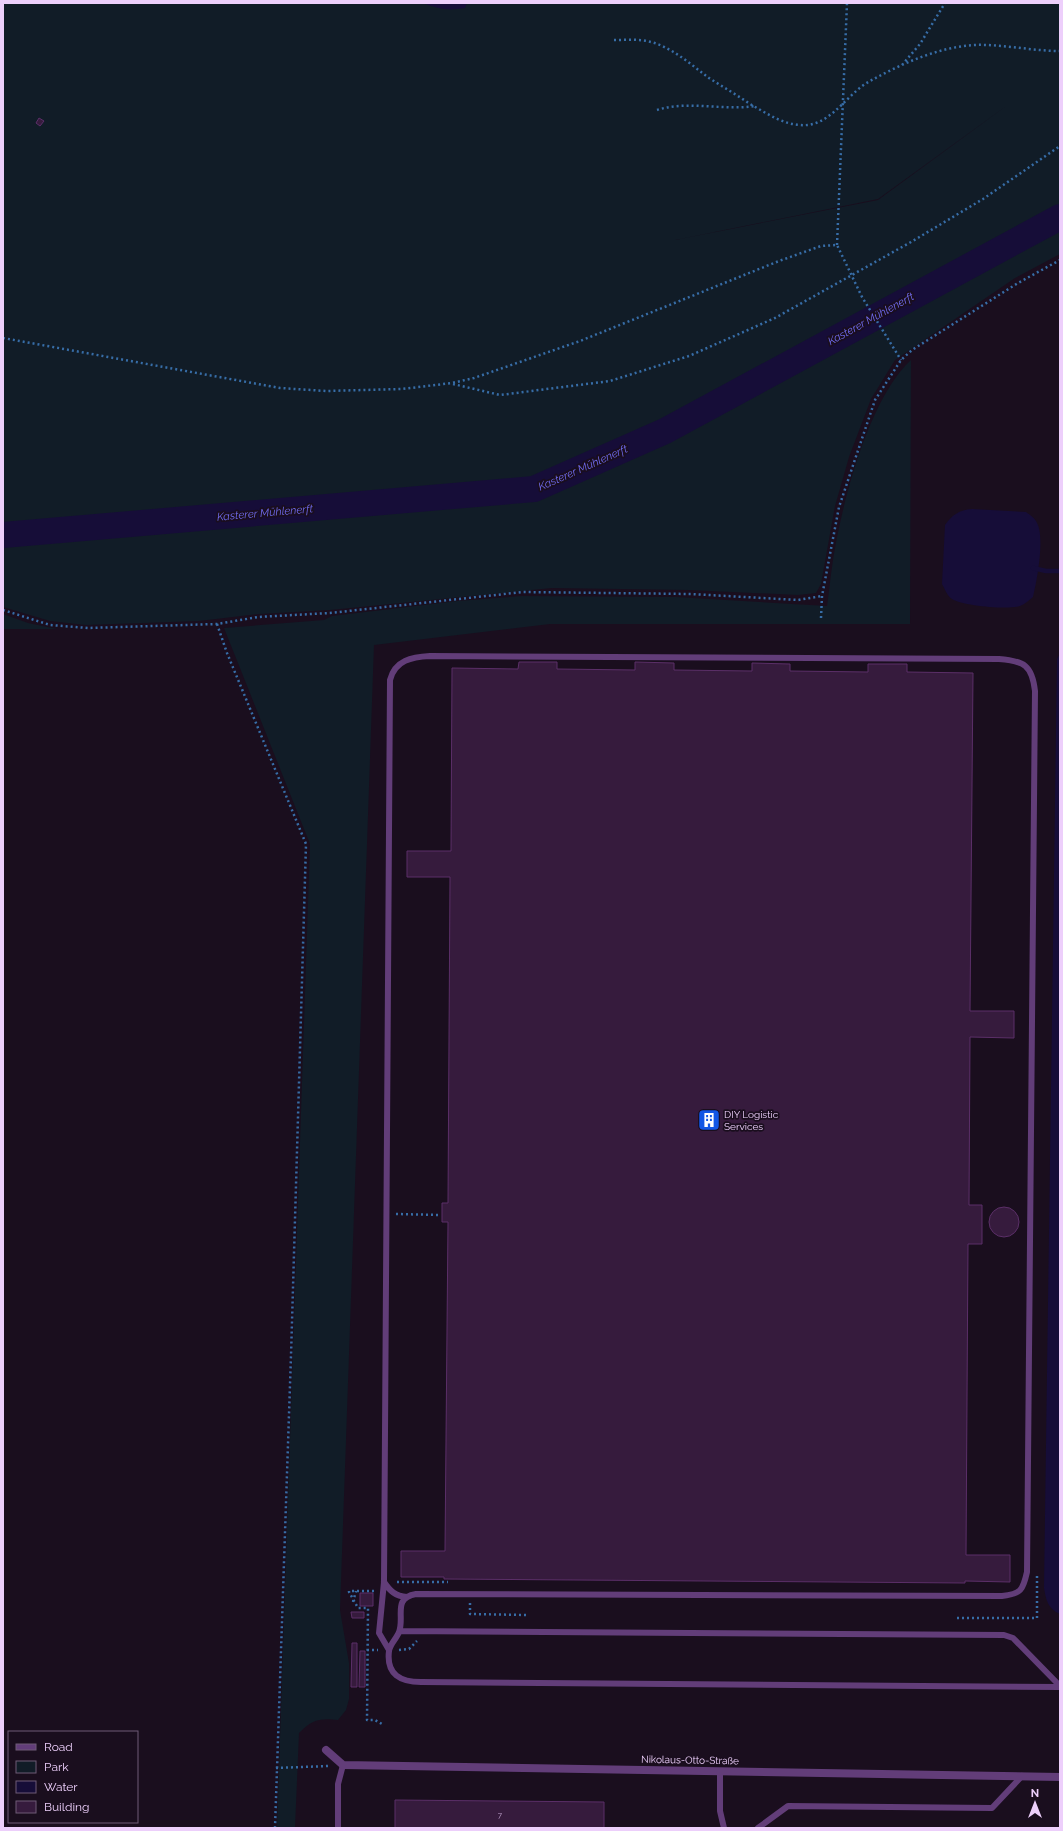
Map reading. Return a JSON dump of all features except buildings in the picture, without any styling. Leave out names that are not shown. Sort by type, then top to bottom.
[{"type":"street","points":[[326,1750],[343,1765]]},
{"type":"street","name":"Nikolaus-Otto-Straße","points":[[343,1765],[1060,1777]]},
{"type":"lane","points":[[384,1582],[395,1595],[406,1597],[423,1593],[1002,1596],[1017,1593],[1023,1588],[1027,1572],[1035,691],[1034,679],[1030,670],[1025,665],[1015,660],[430,656],[411,658],[400,663],[392,674],[390,680],[385,1214],[384,1582],[379,1633],[389,1650],[390,1662],[395,1675],[399,1679],[411,1682],[1060,1686]]},
{"type":"lane","points":[[389,1650],[400,1631],[401,1607],[406,1597]]},
{"type":"lane","points":[[400,1631],[1004,1635],[1013,1638],[1060,1686]]},
{"type":"lane","points":[[338,1828],[338,1784],[343,1765]]},
{"type":"lane","points":[[720,1771],[720,1811],[724,1828]]},
{"type":"lane","points":[[758,1828],[788,1806],[992,1808],[1022,1776]]},
{"type":"path","points":[[848,3],[837,246],[862,297],[901,360]]},
{"type":"path","points":[[901,66],[920,44],[945,3]]},
{"type":"path","points":[[614,40],[647,41],[662,46],[679,55],[709,77],[775,118],[790,124],[802,126],[815,124],[825,119],[868,82],[925,56],[964,46],[986,45],[1043,51],[1060,50]]},
{"type":"path","points":[[657,110],[671,106],[729,108],[755,106]]},
{"type":"path","points":[[452,383],[500,395],[610,381],[689,356],[768,322],[911,242],[984,199],[1060,146]]},
{"type":"path","points":[[3,338],[280,388],[326,391],[402,389],[452,383],[495,372],[580,341],[779,261],[821,246],[837,246]]},
{"type":"path","points":[[821,618],[822,596],[839,507],[875,400],[901,360],[912,350],[1018,283],[1060,260]]},
{"type":"path","points":[[3,610],[50,625],[88,628],[218,624],[258,617],[330,613],[523,592],[691,594],[798,600],[822,596]]},
{"type":"path","points":[[218,624],[227,653],[306,844],[275,1828]]},
{"type":"path","points":[[385,1214],[440,1215]]},
{"type":"path","points":[[353,1602],[356,1591]]},
{"type":"path","points":[[470,1594],[470,1614],[526,1615]]},
{"type":"path","points":[[368,1611],[367,1720],[375,1720],[382,1724]]},
{"type":"path","points":[[276,1768],[343,1765]]},
{"type":"green space","points":[[3,3],[1060,3],[1060,213],[663,427],[534,484],[3,532]],"holes":[[[1009,104],[878,200],[675,240],[878,199]]]},
{"type":"green space","points":[[1060,220],[1060,254],[1015,278],[895,360],[871,399],[849,457],[835,506],[821,584],[816,593],[798,595],[688,590],[552,588],[330,610],[259,614],[199,621],[86,625],[50,621],[3,607],[3,538],[536,492],[667,436],[889,322]]},
{"type":"green space","points":[[911,360],[910,624],[550,624],[374,645],[340,1610],[349,1663],[349,1699],[346,1710],[338,1720],[326,1719],[316,1721],[308,1725],[299,1733],[295,1828],[277,1828],[310,844],[224,628],[324,620],[332,616],[457,601],[522,596],[676,597],[827,606],[836,543],[849,486],[858,456],[869,427],[882,401],[896,378]]},
{"type":"green space","points":[[3,614],[28,623],[57,629],[3,629]]},
{"type":"water","points":[[423,3],[467,3],[465,8],[449,9],[434,7]]},
{"type":"water","points":[[972,509],[1026,512],[1036,521],[1040,538],[1040,559],[1033,597],[1022,605],[1006,608],[966,604],[952,599],[946,592],[942,584],[945,525],[950,518],[956,514]]},
{"type":"water","points":[[1060,653],[1060,1614],[1053,1610],[1048,1604],[1044,1588],[1057,659]]},
{"type":"waterway","name":"Kasterer Mühlenerft","points":[[3,535],[534,489],[665,431],[1060,217]]},
{"type":"waterway","points":[[1033,568],[1046,571],[1060,571]]},
{"type":"place","name":"DIY Logistic Services","points":[[709,1120]]}]
